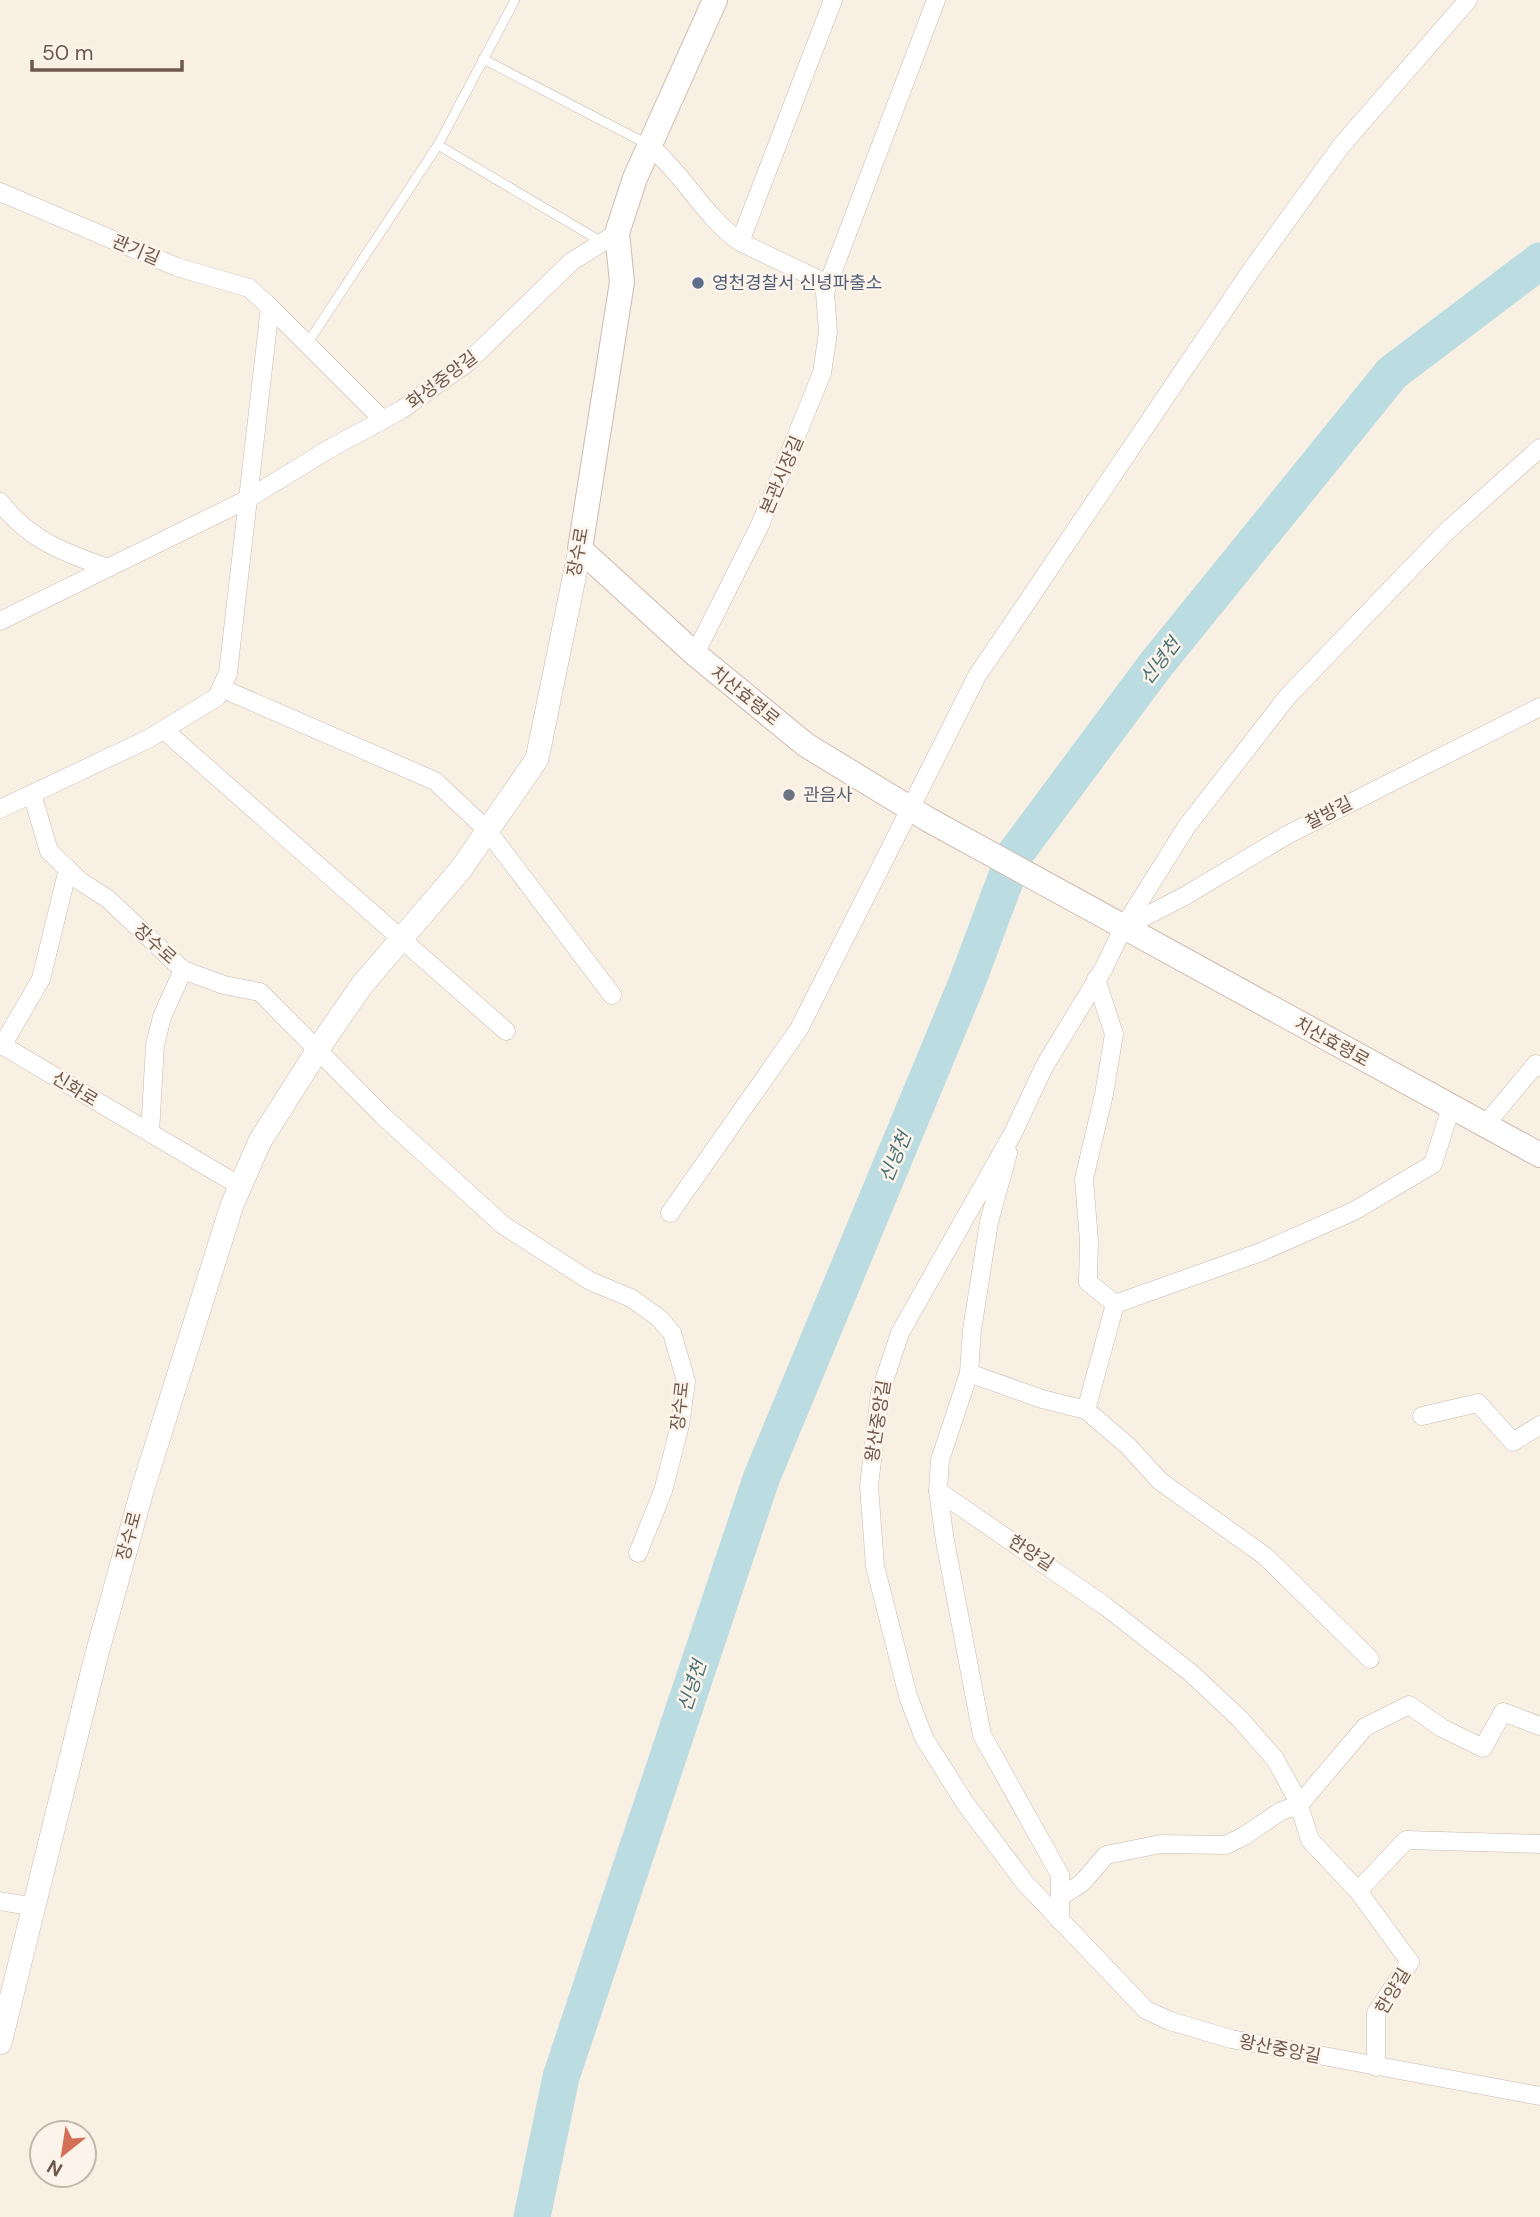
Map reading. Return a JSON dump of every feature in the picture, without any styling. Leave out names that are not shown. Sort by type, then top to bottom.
[{"type":"main road","name":"장수로","points":[[580,549],[622,282],[610,237],[715,0]]},
{"type":"main road","name":"치산효령로","points":[[580,549],[695,654],[806,745],[920,814],[1123,928],[1540,1155]]},
{"type":"street","points":[[740,242],[833,0]]},
{"type":"street","name":"본관시장길","points":[[695,654],[760,525],[822,373],[828,332],[825,292],[936,0]]},
{"type":"street","points":[[670,1213],[799,1029],[920,814],[977,676],[1252,269],[1341,146],[1468,0]]},
{"type":"street","points":[[650,146],[669,162],[722,229],[740,242],[828,284]]},
{"type":"street","name":"관기길","points":[[0,192],[177,267],[249,288],[383,420]]},
{"type":"street","name":"화성중앙길","points":[[0,621],[246,500],[383,420],[467,363],[571,262],[610,237]]},
{"type":"street","points":[[0,808],[164,730],[217,697],[228,673],[270,307]]},
{"type":"street","name":"왕산중앙길","points":[[1540,449],[1446,533],[1288,696],[1187,826],[1123,928],[1045,1065],[1013,1133],[900,1333],[880,1393],[869,1486],[876,1566],[908,1696],[924,1738],[965,1803],[1025,1883],[1146,2010],[1170,2021],[1231,2039],[1376,2067],[1477,2082],[1540,2096]]},
{"type":"street","points":[[0,502],[26,532],[50,547],[108,568]]},
{"type":"street","name":"장수로","points":[[0,2043],[96,1657],[142,1491],[240,1186],[260,1141],[362,985],[461,869],[537,759],[580,549]]},
{"type":"street","points":[[221,688],[435,780],[487,830],[612,995]]},
{"type":"street","name":"찰방길","points":[[1123,928],[1183,897],[1287,835],[1540,707]]},
{"type":"street","points":[[164,730],[506,1031]]},
{"type":"street","name":"장수로","points":[[32,794],[49,851],[108,899],[183,970],[224,985],[260,992],[383,1116],[503,1225],[590,1281],[631,1298],[659,1318],[672,1333],[686,1381],[680,1425],[663,1491],[638,1553]]},
{"type":"street","points":[[1,1045],[41,979],[68,869]]},
{"type":"street","points":[[150,1133],[155,1045],[162,1017],[183,970]]},
{"type":"street","points":[[1096,979],[1114,1034],[1084,1179],[1089,1241],[1088,1282],[1115,1304]]},
{"type":"street","name":"신화로","points":[[1,1045],[240,1186]]},
{"type":"street","points":[[1485,1125],[1536,1064],[1540,1067]]},
{"type":"street","points":[[1115,1304],[1261,1252],[1354,1211],[1433,1164],[1451,1107]]},
{"type":"street","points":[[1013,1133],[989,1222],[969,1373],[940,1460],[939,1491],[944,1541],[982,1735],[1060,1875],[1060,1921]]},
{"type":"street","points":[[1086,1410],[1115,1304]]},
{"type":"street","points":[[969,1373],[1042,1399],[1086,1410],[1128,1446],[1160,1482],[1265,1556],[1370,1659]]},
{"type":"street","points":[[1422,1416],[1478,1403],[1513,1442],[1540,1425]]},
{"type":"street","name":"한양길","points":[[939,1491],[1061,1573],[1191,1673],[1240,1719],[1275,1759],[1299,1805],[1310,1840],[1357,1891],[1410,1962],[1376,2013],[1376,2067]]},
{"type":"street","points":[[1060,1897],[1082,1883],[1106,1855],[1161,1844],[1226,1844],[1281,1811],[1299,1805],[1365,1727],[1409,1705],[1441,1728],[1483,1748],[1503,1712],[1540,1726]]},
{"type":"street","points":[[1357,1891],[1406,1840],[1540,1844]]},
{"type":"street","points":[[0,1901],[35,1907]]},
{"type":"lane","points":[[307,344],[438,145],[515,0]]},
{"type":"lane","points":[[483,59],[650,146]]},
{"type":"lane","points":[[438,145],[610,237]]},
{"type":"waterway","name":"신녕천","points":[[532,2217],[561,2077],[761,1479],[966,985],[1015,854],[1154,667],[1392,373],[1540,261]]},
{"type":"place","name":"영천경찰서 신녕파출소","points":[[698,283]]},
{"type":"place","name":"관음사","points":[[789,795]]}]
